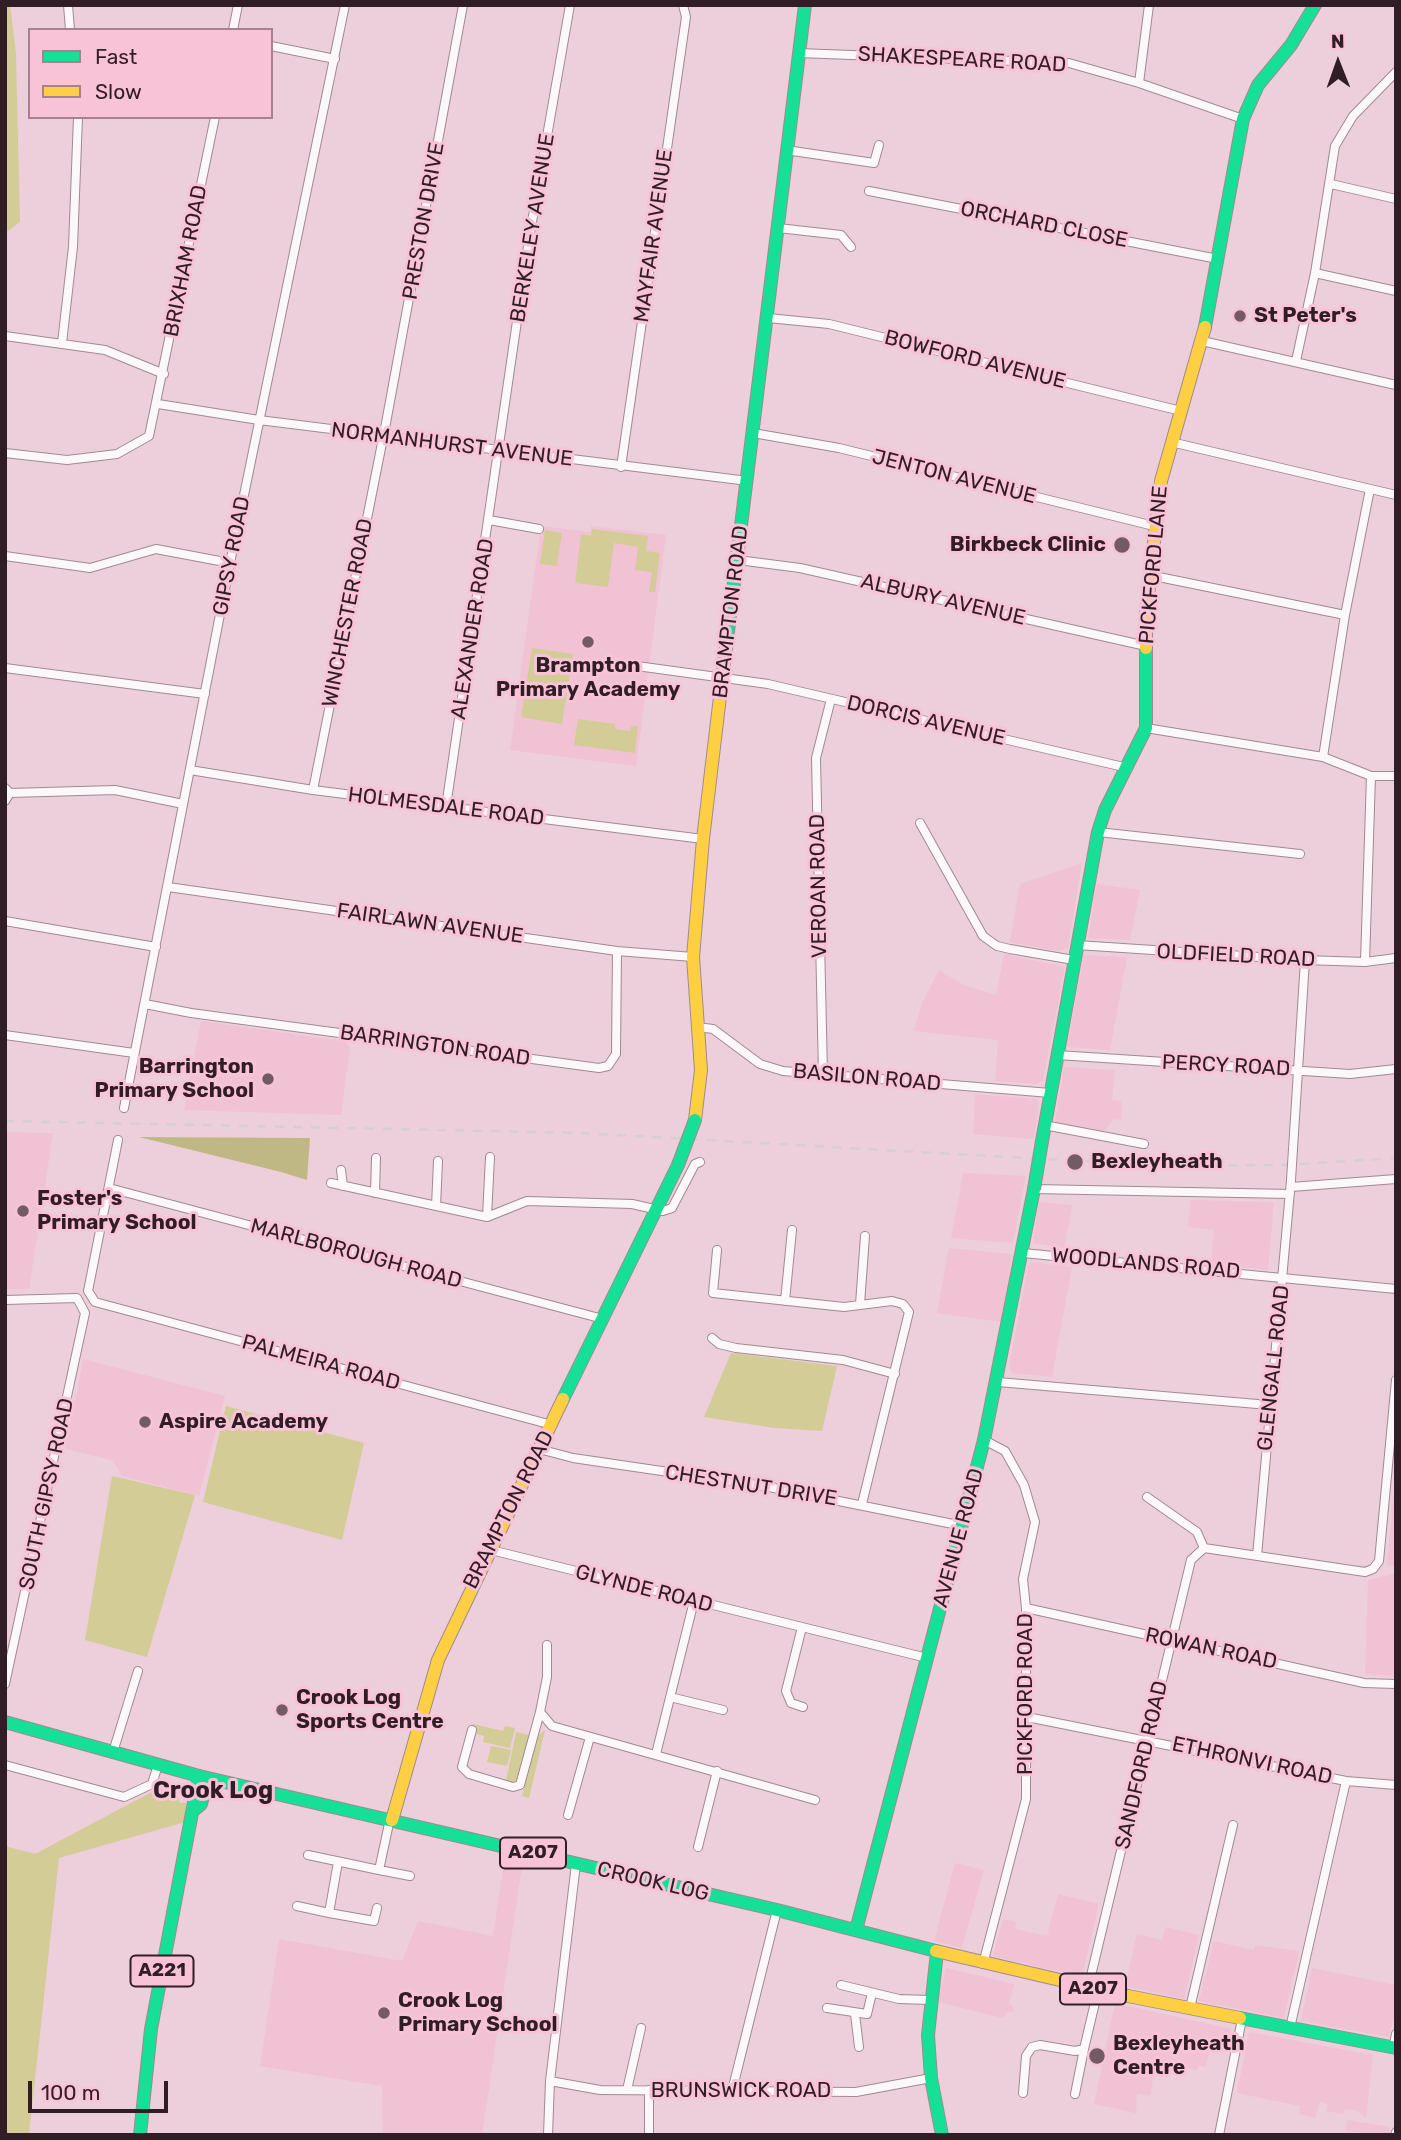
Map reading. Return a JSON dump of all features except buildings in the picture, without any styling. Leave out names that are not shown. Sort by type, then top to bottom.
[{"type":"street","points":[[68,5],[71,28]]},
{"type":"street","points":[[233,28],[238,5]]},
{"type":"street","name":"GIPSY ROAD","points":[[124,1108],[230,563],[345,5]]},
{"type":"street","name":"PRESTON DRIVE","points":[[383,436],[463,5]]},
{"type":"street","name":"BERKELEY AVENUE","points":[[499,451],[529,239],[570,5]]},
{"type":"street","name":"MAYFAIR AVENUE","points":[[621,467],[685,17],[683,5]]},
{"type":"street","name":"BRAMPTON ROAD","points":[[391,1819],[438,1660],[487,1549],[552,1424],[678,1165],[695,1120],[700,1096],[692,957],[703,839],[805,5]]},
{"type":"street","points":[[1139,83],[1149,5]]},
{"type":"street","name":"PICKFORD LANE","points":[[1042,1141],[1098,832],[1105,810],[1146,728],[1146,646],[1154,526],[1171,442],[1202,341],[1243,119],[1258,85],[1291,45],[1315,5]]},
{"type":"street","points":[[273,46],[335,59]]},
{"type":"street","name":"SHAKESPEARE ROAD","points":[[798,53],[1069,63],[1139,83],[1243,119]]},
{"type":"street","points":[[1296,361],[1315,273],[1335,146],[1342,130],[1396,72]]},
{"type":"street","points":[[62,343],[73,247],[78,119]]},
{"type":"street","name":"BRIXHAM ROAD","points":[[5,453],[67,460],[117,454],[149,436],[158,404],[215,119]]},
{"type":"street","points":[[786,150],[874,163],[879,145]]},
{"type":"street","points":[[1331,184],[1396,199]]},
{"type":"street","name":"ORCHARD CLOSE","points":[[869,191],[1218,259]]},
{"type":"street","points":[[778,228],[841,234],[851,247]]},
{"type":"street","points":[[1315,273],[1396,291]]},
{"type":"street","name":"BOWFORD AVENUE","points":[[768,318],[829,324],[1181,411]]},
{"type":"street","points":[[5,336],[105,350],[164,374]]},
{"type":"street","points":[[1202,341],[1396,385]]},
{"type":"street","name":"NORMANHURST AVENUE","points":[[158,404],[259,420],[748,481]]},
{"type":"street","name":"JENTON AVENUE","points":[[753,433],[839,448],[1154,526]]},
{"type":"street","name":"WINCHESTER ROAD","points":[[313,790],[383,436]]},
{"type":"street","points":[[1171,442],[1396,495]]},
{"type":"street","name":"ALEXANDER ROAD","points":[[446,807],[499,451]]},
{"type":"street","points":[[1323,757],[1345,615],[1370,489]]},
{"type":"street","points":[[489,520],[539,529]]},
{"type":"street","points":[[5,556],[90,568],[156,549],[230,563]]},
{"type":"street","name":"ALBURY AVENUE","points":[[738,560],[800,568],[1146,646]]},
{"type":"street","points":[[1149,575],[1345,615]]},
{"type":"street","name":"DORCIS AVENUE","points":[[637,666],[768,684],[1128,768]]},
{"type":"street","points":[[5,668],[205,694]]},
{"type":"street","name":"VEROAN ROAD","points":[[823,1074],[816,758],[831,699]]},
{"type":"street","points":[[1146,728],[1323,757],[1371,776],[1396,776]]},
{"type":"street","name":"HOLMESDALE ROAD","points":[[190,770],[313,790],[703,839]]},
{"type":"street","points":[[1365,962],[1371,776]]},
{"type":"street","points":[[7,794],[115,790],[183,804]]},
{"type":"street","points":[[920,823],[983,936],[997,946],[1074,960]]},
{"type":"street","points":[[1098,832],[1300,854]]},
{"type":"street","name":"FAIRLAWN AVENUE","points":[[168,887],[617,951],[692,957]]},
{"type":"street","points":[[5,921],[156,947]]},
{"type":"street","name":"OLDFIELD ROAD","points":[[1077,946],[1305,960],[1365,962],[1396,958]]},
{"type":"street","name":"BARRINGTON ROAD","points":[[145,1004],[191,1013],[599,1068],[607,1066],[616,1054],[617,951]]},
{"type":"street","name":"GLENGALL ROAD","points":[[1257,1556],[1269,1405],[1284,1277],[1305,960]]},
{"type":"street","name":"BASILON ROAD","points":[[697,1027],[713,1029],[760,1064],[783,1071],[1050,1093]]},
{"type":"street","points":[[5,1035],[134,1053]]},
{"type":"street","name":"PERCY ROAD","points":[[1057,1055],[1350,1074],[1396,1069]]},
{"type":"street","points":[[1044,1125],[1144,1144]]},
{"type":"street","points":[[109,1188],[118,1140]]},
{"type":"street","name":"AVENUE ROAD","points":[[856,1930],[963,1526],[998,1382],[1042,1141]]},
{"type":"street","points":[[487,1217],[490,1157]]},
{"type":"street","points":[[375,1193],[376,1158]]},
{"type":"street","points":[[436,1206],[438,1161]]},
{"type":"street","points":[[331,1183],[487,1217],[527,1201],[632,1204],[654,1211],[672,1208],[695,1164],[700,1162]]},
{"type":"street","points":[[341,1170],[343,1186]]},
{"type":"street","points":[[1034,1189],[1291,1187],[1396,1179]]},
{"type":"street","name":"PALMEIRA ROAD","points":[[109,1188],[89,1291],[99,1304],[552,1424]]},
{"type":"street","name":"MARLBOROUGH ROAD","points":[[109,1188],[603,1319]]},
{"type":"street","points":[[785,1300],[792,1230]]},
{"type":"street","points":[[860,1304],[865,1236]]},
{"type":"street","points":[[717,1250],[713,1293],[844,1307],[892,1301],[903,1304],[909,1312],[862,1504]]},
{"type":"street","name":"WOODLANDS ROAD","points":[[1023,1253],[1396,1289]]},
{"type":"street","name":"SOUTH GIPSY ROAD","points":[[5,1300],[72,1298],[82,1303],[83,1326],[5,1684]]},
{"type":"street","points":[[712,1338],[719,1344],[736,1348],[843,1360],[895,1374]]},
{"type":"street","points":[[1147,1497],[1197,1532],[1204,1548],[1366,1572],[1373,1569],[1379,1561],[1396,1380]]},
{"type":"street","points":[[998,1382],[1269,1405]]},
{"type":"street","name":"PICKFORD ROAD","points":[[983,1964],[1026,1799],[1026,1608],[1023,1579],[1035,1522],[1024,1485],[1005,1451],[984,1440]]},
{"type":"street","name":"CHESTNUT DRIVE","points":[[539,1449],[545,1453],[862,1504],[963,1526]]},
{"type":"street","name":"SANDFORD ROAD","points":[[1075,2094],[1093,1989],[1148,1740],[1191,1559],[1204,1548]]},
{"type":"street","name":"GLYNDE ROAD","points":[[487,1549],[927,1658]]},
{"type":"street","points":[[656,1754],[694,1601]]},
{"type":"street","name":"ROWAN ROAD","points":[[1026,1608],[1364,1683],[1396,1684]]},
{"type":"street","points":[[802,1628],[786,1691],[791,1703],[803,1707]]},
{"type":"street","points":[[472,1730],[461,1766],[469,1774],[513,1787],[520,1785],[547,1677],[547,1645]]},
{"type":"street","points":[[113,1752],[138,1671]]},
{"type":"street","points":[[670,1697],[723,1710]]},
{"type":"street","points":[[540,1712],[552,1726],[815,1800]]},
{"type":"street","name":"ETHRONVI ROAD","points":[[1027,1717],[1346,1781],[1396,1785]]},
{"type":"street","name":"A207","points":[[5,1722],[204,1777]]},
{"type":"street","points":[[568,1815],[590,1737]]},
{"type":"street","points":[[5,1765],[124,1797],[152,1783],[158,1765]]},
{"type":"street","points":[[698,1847],[717,1772]]},
{"type":"street","name":"CROOK LOG","points":[[204,1777],[777,1910],[983,1964]]},
{"type":"street","name":"A221","points":[[141,2135],[151,2029],[195,1809],[192,1803],[204,1777]]},
{"type":"street","points":[[1290,2028],[1346,1781]]},
{"type":"street","points":[[379,1870],[391,1819]]},
{"type":"street","points":[[1190,2008],[1233,1825]]},
{"type":"street","points":[[308,1855],[411,1876]]},
{"type":"street","points":[[329,1913],[338,1862]]},
{"type":"street","points":[[548,2135],[550,2081],[576,1864]]},
{"type":"street","points":[[297,1906],[374,1921],[377,1908]]},
{"type":"street","points":[[732,2091],[777,1910]]},
{"type":"street","points":[[937,1952],[930,2000],[931,2078],[942,2135]]},
{"type":"street","name":"A207","points":[[983,1964],[1093,1989],[1394,2048]]},
{"type":"street","points":[[841,1986],[899,1999],[930,2000]]},
{"type":"street","points":[[827,2008],[867,2014],[872,1993]]},
{"type":"street","points":[[855,2014],[859,2047]]},
{"type":"street","points":[[1219,2135],[1242,2019]]},
{"type":"street","points":[[627,2090],[641,2028]]},
{"type":"street","points":[[1394,2048],[1396,2034]]},
{"type":"street","points":[[1023,2093],[1026,2056],[1032,2047],[1084,2049]]},
{"type":"street","name":"BRUNSWICK ROAD","points":[[550,2081],[600,2090],[856,2092],[931,2078]]},
{"type":"street","points":[[649,2091],[649,2135]]},
{"type":"shaded area","points":[[5,5],[10,5],[16,54],[20,222],[5,233]]},
{"type":"shaded area","name":"Brampton Primary Academy","points":[[541,526],[590,532],[591,526],[666,535],[636,766],[510,750]]},
{"type":"shaded area","points":[[592,529],[648,536],[646,551],[660,553],[655,592],[649,592],[652,572],[635,570],[638,547],[614,543],[608,587],[575,583],[581,534],[591,536]]},
{"type":"shaded area","points":[[545,530],[562,533],[557,566],[540,564]]},
{"type":"shaded area","points":[[532,648],[573,654],[562,724],[521,717]]},
{"type":"shaded area","points":[[578,719],[615,724],[615,729],[630,731],[631,726],[638,726],[635,753],[574,745]]},
{"type":"shaded area","points":[[1082,863],[1068,948],[1057,951],[1010,942],[1020,884]]},
{"type":"shaded area","points":[[1097,884],[1140,890],[1130,940],[1088,938]]},
{"type":"shaded area","points":[[1004,954],[1065,967],[1043,1081],[1037,1084],[995,1081],[998,1040],[914,1031],[921,1005],[939,970],[964,985],[996,995]]},
{"type":"shaded area","points":[[1084,955],[1127,957],[1110,1050],[1067,1047]]},
{"type":"shaded area","name":"Barrington Primary School","points":[[201,1021],[343,1041],[350,1047],[341,1115],[184,1110]]},
{"type":"shaded area","points":[[1064,1067],[1115,1070],[1112,1100],[1122,1101],[1121,1120],[1114,1119],[1102,1133],[1055,1123]]},
{"type":"shaded area","points":[[975,1094],[1036,1099],[1039,1103],[1034,1139],[973,1134]]},
{"type":"shaded area","name":"Foster's Primary School","points":[[5,1132],[53,1133],[29,1289],[5,1289]]},
{"type":"shaded area","points":[[139,1137],[310,1138],[307,1180],[281,1172]]},
{"type":"shaded area","points":[[963,1173],[1026,1176],[1013,1243],[951,1238]]},
{"type":"shaded area","points":[[1191,1200],[1274,1202],[1268,1270],[1211,1264],[1214,1230],[1188,1227]]},
{"type":"shaded area","points":[[1039,1202],[1072,1205],[1064,1248],[1033,1243]]},
{"type":"shaded area","points":[[949,1248],[1012,1254],[1001,1322],[937,1313]]},
{"type":"shaded area","points":[[1032,1262],[1072,1267],[1052,1377],[1013,1373],[1009,1367],[1028,1266]]},
{"type":"shaded area","points":[[731,1353],[837,1366],[822,1431],[774,1428],[704,1417]]},
{"type":"shaded area","name":"Aspire Academy","points":[[83,1359],[225,1396],[199,1496],[122,1476],[112,1460],[66,1449]]},
{"type":"shaded area","points":[[226,1406],[364,1443],[342,1540],[203,1502]]},
{"type":"shaded area","points":[[1396,1470],[1396,1566],[1387,1565]]},
{"type":"shaded area","points":[[112,1476],[195,1495],[147,1657],[85,1640]]},
{"type":"shaded area","points":[[1396,1573],[1396,1676],[1365,1674],[1368,1580]]},
{"type":"shaded area","points":[[473,1724],[503,1731],[505,1726],[515,1728],[510,1748],[483,1742],[484,1736],[477,1734],[477,1729],[472,1728]]},
{"type":"shaded area","points":[[545,1730],[529,1798],[522,1796],[536,1737]]},
{"type":"shaded area","points":[[516,1732],[529,1735],[519,1778],[511,1783],[506,1781]]},
{"type":"shaded area","points":[[491,1746],[511,1750],[507,1766],[487,1762]]},
{"type":"shaded area","points":[[166,1780],[178,1785],[176,1791],[180,1803],[186,1802],[185,1822],[59,1858],[29,2135],[5,2135],[5,1846],[35,1854],[161,1787]]},
{"type":"shaded area","name":"Crook Log Primary School","points":[[504,1862],[522,1866],[482,2135],[383,2135],[382,2086],[260,2066],[279,1939],[402,1961],[418,1921],[493,1936]]},
{"type":"shaded area","points":[[955,1863],[984,1870],[962,1948],[934,1941]]},
{"type":"shaded area","points":[[1058,1894],[1099,1904],[1082,1977],[993,1956],[1003,1919],[1016,1922],[1015,1929],[1047,1936]]},
{"type":"shaded area","points":[[1165,1927],[1199,1935],[1184,1999],[1125,1986],[1137,1934],[1162,1940]]},
{"type":"shaded area","points":[[1214,1941],[1254,1950],[1256,1945],[1299,1951],[1284,2018],[1199,2001]]},
{"type":"shaded area","points":[[946,1968],[1014,1984],[1009,2004],[1013,2006],[1013,2012],[1006,2012],[1003,2018],[938,2002]]},
{"type":"shaded area","points":[[1312,1968],[1396,1985],[1396,2008],[1389,2037],[1301,2021]]},
{"type":"shaded area","points":[[1115,2003],[1231,2029],[1228,2047],[1211,2043],[1206,2067],[1199,2065],[1197,2070],[1156,2063],[1150,2096],[1137,2094],[1136,2113],[1094,2104]]},
{"type":"shaded area","points":[[1249,2032],[1373,2055],[1366,2118],[1358,2111],[1344,2109],[1343,2114],[1326,2111],[1328,2104],[1320,2102],[1315,2118],[1299,2114],[1300,2106],[1237,2093]]},
{"type":"shaded area","points":[[1347,2120],[1390,2127],[1389,2135],[1345,2131]]},
{"type":"railway","points":[[5,1121],[582,1133],[1167,1166],[1283,1165],[1396,1158]]},
{"type":"traffic: fast","points":[[722,680],[805,5]]},
{"type":"traffic: fast","points":[[1205,327],[1243,119],[1258,85],[1291,45],[1315,5]]},
{"type":"traffic: fast","points":[[1042,1141],[1098,832],[1105,810],[1146,728],[1146,648]]},
{"type":"traffic: fast","points":[[678,1165],[695,1120]]},
{"type":"traffic: fast","points":[[1034,1189],[1042,1141]]},
{"type":"traffic: fast","points":[[563,1399],[678,1165]]},
{"type":"traffic: fast","points":[[856,1930],[984,1440],[1034,1189]]},
{"type":"traffic: fast","points":[[5,1722],[199,1776],[777,1910],[936,1951]]},
{"type":"traffic: fast","points":[[140,2135],[151,2029],[199,1776]]},
{"type":"traffic: fast","points":[[195,1809],[201,1804],[208,1778]]},
{"type":"traffic: fast","points":[[937,1952],[928,2035],[931,2078],[942,2135]]},
{"type":"traffic: fast","points":[[1240,2018],[1396,2048]]},
{"type":"traffic: slow","points":[[1146,648],[1146,613],[1161,481],[1205,327]]},
{"type":"traffic: slow","points":[[695,1120],[701,1070],[693,957],[703,839],[722,680]]},
{"type":"traffic: slow","points":[[392,1820],[438,1660],[563,1399]]},
{"type":"traffic: slow","points":[[936,1951],[1128,1996],[1240,2018]]},
{"type":"place","name":"St Peter's","points":[[1240,316]]},
{"type":"place","name":"Birkbeck Clinic","points":[[1122,545]]},
{"type":"place","name":"Brampton Primary Academy","points":[[588,642]]},
{"type":"place","name":"Barrington Primary School","points":[[268,1079]]},
{"type":"place","name":"Bexleyheath","points":[[1075,1162]]},
{"type":"place","name":"Foster's Primary School","points":[[23,1211]]},
{"type":"place","name":"Aspire Academy","points":[[145,1422]]},
{"type":"place","name":"Crook Log Sports Centre","points":[[282,1710]]},
{"type":"place","name":"Crook Log Primary School","points":[[384,2013]]},
{"type":"place","name":"Bexleyheath Centre","points":[[1097,2056]]},
{"type":"district","name":"Crook Log","points":[[213,1791]]}]
